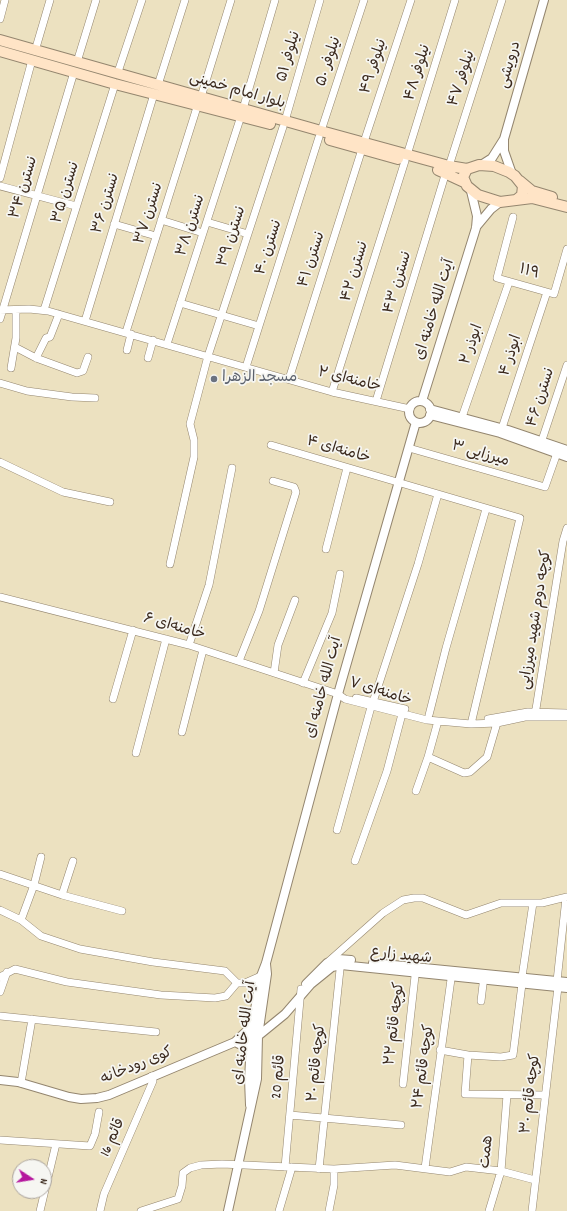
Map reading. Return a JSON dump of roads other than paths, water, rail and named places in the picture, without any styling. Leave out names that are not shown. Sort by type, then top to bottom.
[{"type":"main road","name":"بلوار امام خمینی","points":[[0,40],[74,72],[115,84],[156,89],[448,169],[468,169]]},
{"type":"main road","name":"بلوار امام خمینی","points":[[0,51],[78,62],[118,72],[156,89]]},
{"type":"main road","points":[[567,201],[532,191],[512,174],[494,166],[481,165],[468,169],[463,177],[464,182],[471,191],[485,198],[500,202],[532,198],[567,207]]},
{"type":"main road","name":"بلوار امام خمینی","points":[[448,169],[464,182]]},
{"type":"main road","points":[[516,200],[524,190],[520,181]]},
{"type":"street","points":[[0,18],[5,0]]},
{"type":"street","points":[[0,178],[50,0]]},
{"type":"street","points":[[78,62],[96,0]]},
{"type":"street","points":[[118,72],[142,0]]},
{"type":"street","name":"نسترن ۳۶","points":[[85,321],[156,89],[185,0]]},
{"type":"street","name":"نسترن ۳۷","points":[[127,350],[128,333],[156,236],[231,0]]},
{"type":"street","name":"نسترن ۳۸","points":[[167,344],[242,112],[275,0]]},
{"type":"street","name":"نیلوفر ۵۱","points":[[284,124],[320,0]]},
{"type":"street","name":"نیلوفر ۵۰","points":[[320,134],[364,0]]},
{"type":"street","name":"نیلوفر ۴۹","points":[[363,146],[410,0]]},
{"type":"street","name":"نیلوفر ۴۸","points":[[406,158],[455,0]]},
{"type":"street","name":"نیلوفر ۴۷","points":[[448,169],[502,0]]},
{"type":"street","name":"درویشی","points":[[504,138],[544,0]]},
{"type":"street","name":"نسترن ۳۴","points":[[0,319],[1,310],[74,72]]},
{"type":"street","name":"نسترن ۳۵","points":[[44,310],[115,84]]},
{"type":"street","name":"نسترن ۳۹","points":[[170,564],[194,457],[194,440],[190,424],[221,314],[284,124]]},
{"type":"street","name":"نسترن ۴۰","points":[[246,367],[320,134]]},
{"type":"street","points":[[481,165],[492,158],[504,138]]},
{"type":"street","points":[[504,138],[504,151],[512,174]]},
{"type":"street","name":"نسترن ۴۱","points":[[289,379],[363,146]]},
{"type":"street","name":"نسترن ۴۲","points":[[332,392],[406,158]]},
{"type":"street","name":"نسترن ۴۳","points":[[376,401],[448,169]]},
{"type":"street","points":[[0,186],[76,206]]},
{"type":"street","points":[[471,191],[477,216],[476,228]]},
{"type":"street","points":[[476,228],[491,209],[500,202]]},
{"type":"street","name":"۱۱۹","points":[[513,217],[497,278],[550,293]]},
{"type":"street","points":[[161,220],[203,232]]},
{"type":"street","points":[[206,222],[248,234]]},
{"type":"street","points":[[114,224],[156,236]]},
{"type":"street","name":"آیت الله خامنه ای","points":[[422,401],[476,228]]},
{"type":"street","name":"ابوذر ۴","points":[[502,428],[567,249]]},
{"type":"street","name":"ابوذر ۲","points":[[462,416],[509,282]]},
{"type":"street","points":[[180,303],[259,326]]},
{"type":"street","name":"خامنه‌ای ۲","points":[[1,310],[44,310],[332,392],[410,409]]},
{"type":"street","points":[[12,368],[15,347],[16,310]]},
{"type":"street","points":[[36,358],[46,338],[50,337],[59,314]]},
{"type":"street","points":[[148,358],[153,340]]},
{"type":"street","points":[[15,347],[36,358],[80,373],[83,372],[88,357]]},
{"type":"street","name":"نسترن ۴۶","points":[[542,440],[567,365]]},
{"type":"street","points":[[0,383],[26,391],[72,397],[94,398]]},
{"type":"street","points":[[422,401],[427,404],[430,412],[424,422],[416,422],[411,418],[410,409],[416,402],[422,401]]},
{"type":"street","points":[[430,412],[462,416],[542,440],[567,450]]},
{"type":"street","points":[[430,412],[500,433],[567,457]]},
{"type":"street","name":"آیت الله خامنه ای","points":[[228,1211],[239,1165],[250,1105],[257,1079],[257,1030],[261,976],[266,963],[338,694],[416,422]]},
{"type":"street","name":"خامنه‌ای ۴","points":[[271,445],[520,518],[471,722]]},
{"type":"street","name":"میرزایی ۳","points":[[409,448],[545,487],[557,453]]},
{"type":"street","points":[[0,462],[63,492],[110,502]]},
{"type":"street","points":[[189,645],[209,585],[232,468]]},
{"type":"street","points":[[326,549],[347,468]]},
{"type":"street","points":[[239,662],[259,611],[296,492],[294,487],[273,481]]},
{"type":"street","points":[[337,830],[372,704],[418,564],[438,494]]},
{"type":"street","points":[[430,715],[446,648],[486,509]]},
{"type":"street","name":"کوچه دوم شهید میرزایی","points":[[535,714],[563,541],[567,528]]},
{"type":"street","points":[[303,682],[332,613],[340,574]]},
{"type":"street","name":"خامنه‌ای ۶","points":[[0,597],[189,645],[338,694]]},
{"type":"street","points":[[274,673],[278,645],[295,600]]},
{"type":"street","points":[[113,699],[133,630]]},
{"type":"street","points":[[136,753],[166,639]]},
{"type":"street","points":[[182,732],[203,650]]},
{"type":"street","name":"خامنه‌ای ۷","points":[[338,694],[402,714],[438,721],[496,721],[535,714],[567,712]]},
{"type":"street","name":"خامنه‌ای ۷","points":[[372,704],[471,722]]},
{"type":"street","points":[[355,861],[387,771],[402,714]]},
{"type":"street","name":"خامنه‌ای ۷","points":[[535,714],[567,717]]},
{"type":"street","points":[[416,791],[428,757],[438,721]]},
{"type":"street","points":[[428,757],[464,773],[470,772],[488,758],[496,721]]},
{"type":"street","points":[[21,920],[34,885],[41,857]]},
{"type":"street","points":[[62,895],[73,861]]},
{"type":"street","points":[[0,874],[62,895],[122,911]]},
{"type":"street","points":[[235,1042],[257,1030],[281,1011],[383,912],[403,900],[422,898],[466,915],[501,903],[533,903],[567,898]]},
{"type":"street","name":"کوچه قائم ۳۰","points":[[532,1211],[545,1095],[561,985],[567,898]]},
{"type":"street","points":[[440,1050],[468,1055],[501,1057],[513,1055],[533,903]]},
{"type":"street","points":[[0,910],[21,920],[41,936],[60,943],[111,955],[225,971],[237,983],[245,983],[261,976]]},
{"type":"street","name":"شهید زارع","points":[[327,967],[341,962],[561,985],[567,982]]},
{"type":"street","name":"کوچه قائم ۲۰","points":[[319,1169],[341,962]]},
{"type":"street","name":"آیت الله خامنه ای","points":[[250,1105],[249,1079],[251,1050],[257,1030],[267,974],[266,963]]},
{"type":"street","points":[[0,977],[15,969],[67,982],[161,995],[215,998],[226,996],[237,983]]},
{"type":"street","name":"کوچه قائم ۲۲","points":[[403,1084],[416,970]]},
{"type":"street","points":[[0,992],[7,972]]},
{"type":"street","name":"کوچه قائم ۲۴","points":[[425,1168],[440,1050],[452,973]]},
{"type":"street","points":[[481,1001],[484,976]]},
{"type":"street","name":"قائم 20","points":[[279,1211],[289,1167],[290,1115],[301,993]]},
{"type":"street","points":[[0,1016],[156,1032]]},
{"type":"street","points":[[21,1083],[32,1019]]},
{"type":"street","points":[[235,1042],[251,1050]]},
{"type":"street","name":"کوی رودخانه","points":[[0,1080],[21,1083],[50,1093],[81,1099],[109,1095],[235,1042]]},
{"type":"street","points":[[468,1055],[465,1094],[545,1095]]},
{"type":"street","name":"قائم 16","points":[[100,1211],[104,1194],[153,1081],[152,1076]]},
{"type":"street","name":"همت","points":[[489,1211],[501,1171],[507,1095]]},
{"type":"street","points":[[0,1140],[90,1146],[95,1134],[99,1112]]},
{"type":"street","points":[[290,1115],[401,1125]]},
{"type":"street","points":[[40,1211],[56,1144]]},
{"type":"street","points":[[146,1210],[178,1199],[182,1186],[183,1173],[190,1168],[201,1165],[334,1169],[395,1165],[450,1172],[466,1167],[501,1171],[535,1180]]},
{"type":"street","points":[[328,1211],[334,1185],[334,1169]]},
{"type":"place","name":"مسجد الزهرا","points":[[214,379]]}]
